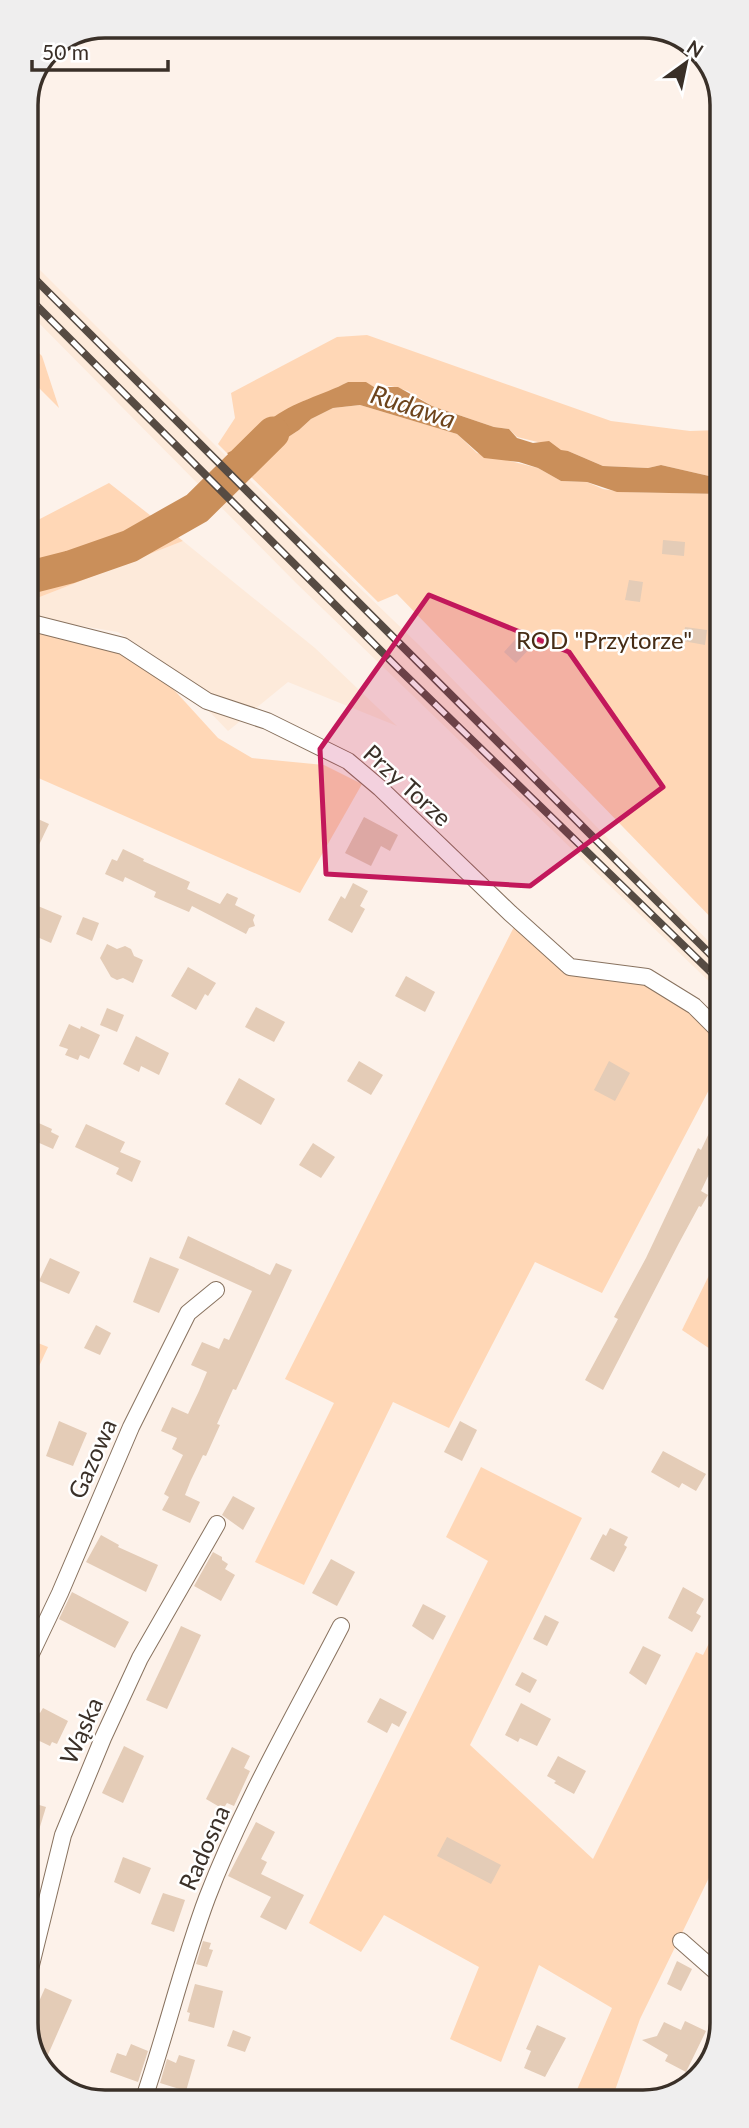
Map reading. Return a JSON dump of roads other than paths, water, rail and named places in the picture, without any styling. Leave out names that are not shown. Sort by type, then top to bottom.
[{"type":"street","name":"Przy Torze","points":[[38,625],[123,646],[207,701],[267,721],[348,761],[570,967],[647,977],[694,1006],[710,1022]]},
{"type":"street","name":"Gazowa","points":[[38,1639],[131,1427],[188,1313],[216,1290]]},
{"type":"street","name":"Wąska","points":[[38,1936],[63,1835],[103,1738],[150,1639],[217,1524]]},
{"type":"street","name":"Radosna","points":[[146,2089],[177,1985],[208,1896],[246,1810],[341,1626]]},
{"type":"street","points":[[681,1941],[710,1967]]},
{"type":"water","points":[[348,382],[366,382],[374,387],[398,387],[432,406],[494,427],[509,429],[517,438],[533,443],[549,441],[561,450],[603,466],[648,468],[661,465],[710,476],[710,494],[617,492],[587,482],[561,481],[538,468],[519,462],[484,458],[457,434],[360,405],[333,408],[311,419],[245,471],[227,453],[235,450],[264,425],[298,403]]},
{"type":"waterway","name":"Rudawa","points":[[38,575],[130,546],[197,508],[273,433]]},
{"type":"railway","points":[[38,282],[710,954]]},
{"type":"railway","points":[[38,307],[402,672],[710,971]]},
{"type":"park label","name":"ROD \"Przytorze\"","points":[[604,641]]}]
